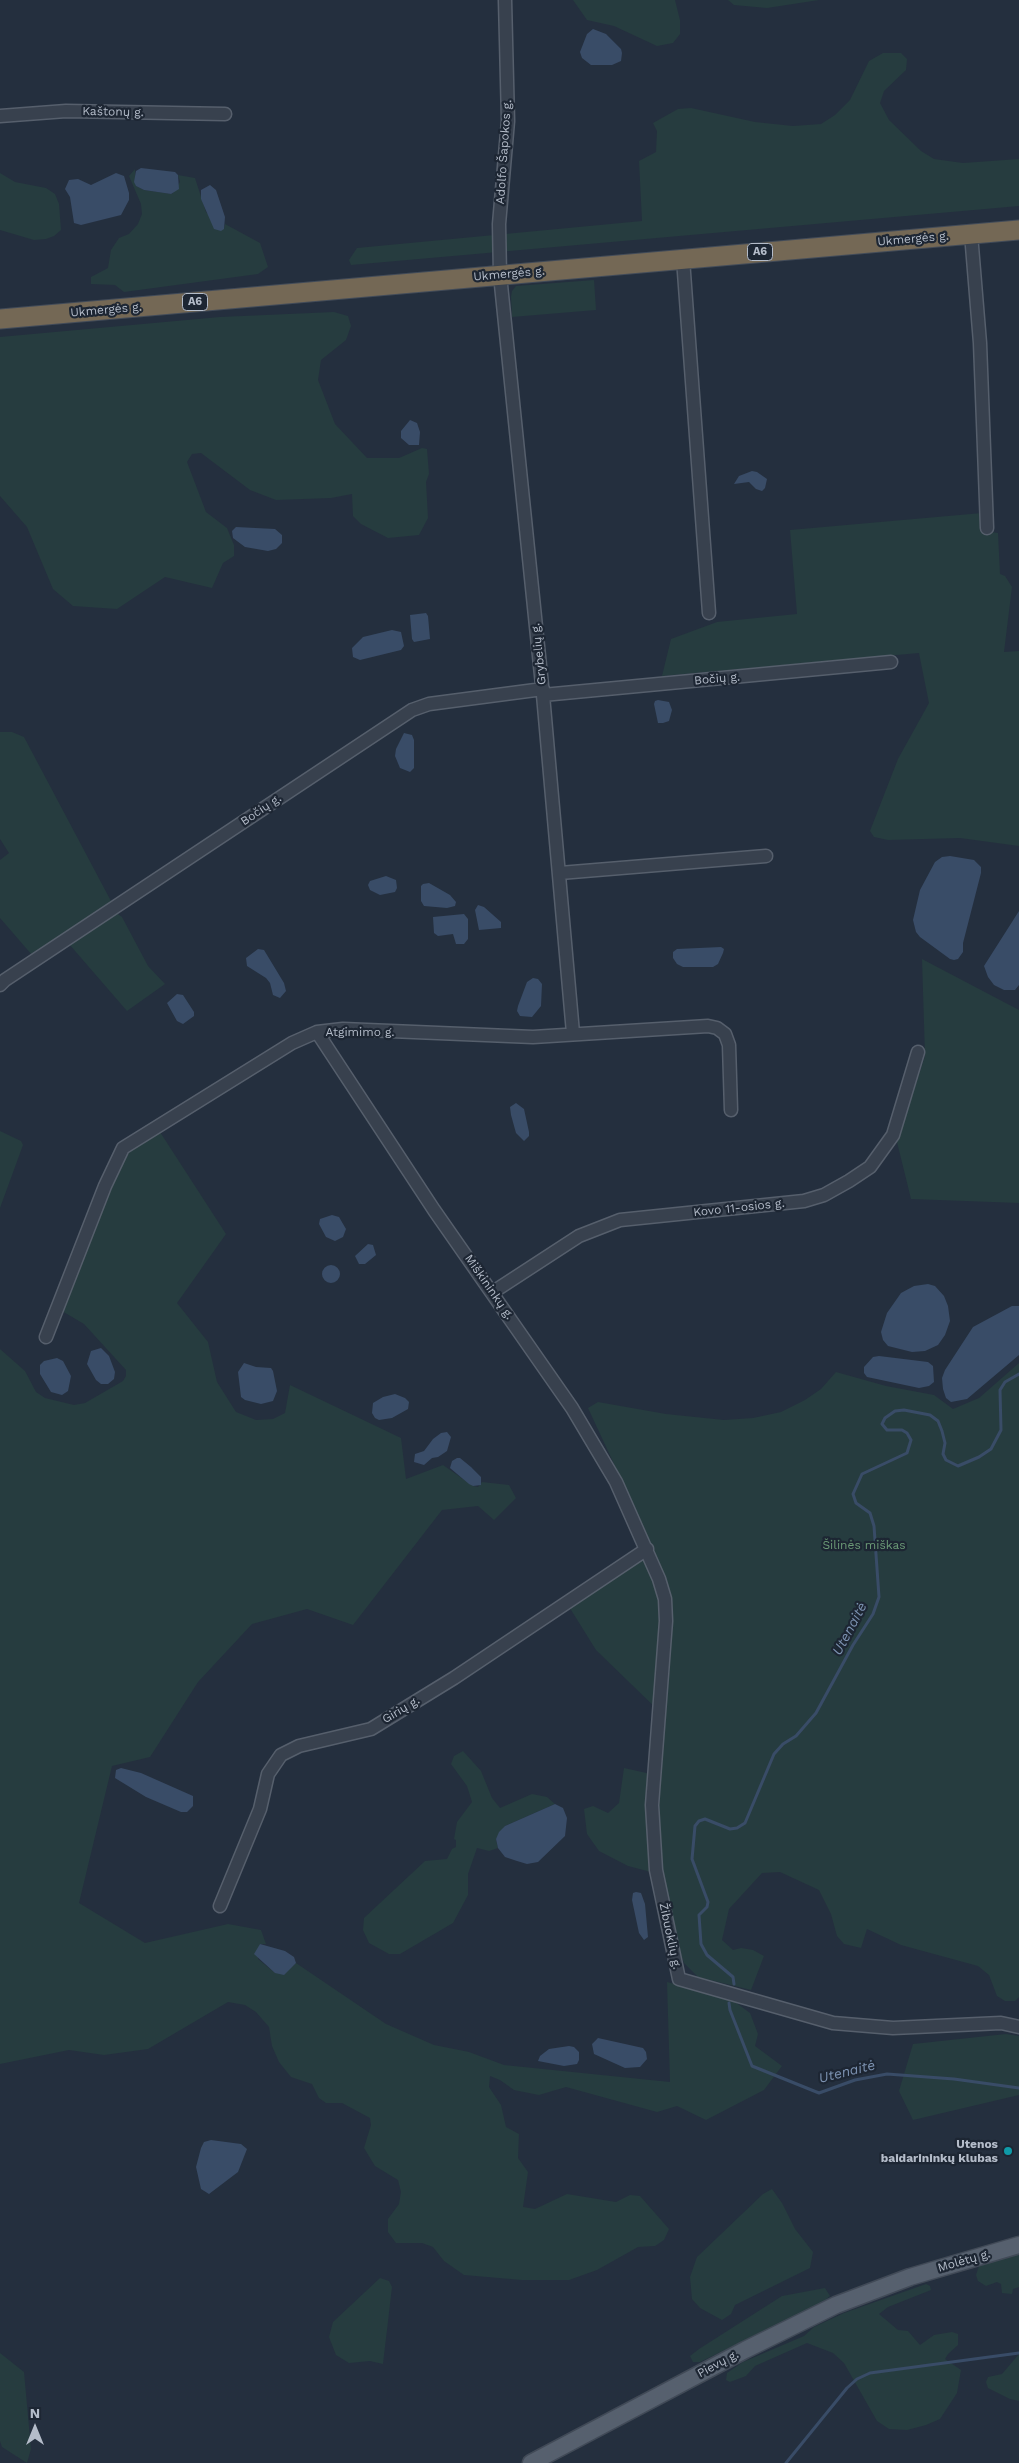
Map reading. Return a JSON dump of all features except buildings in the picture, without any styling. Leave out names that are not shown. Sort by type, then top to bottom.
[{"type":"highway","name":"Ukmergės g.","points":[[0,319],[1019,230]]},
{"type":"main road","name":"Molėtų g.","points":[[910,2277],[1019,2245]]},
{"type":"main road","name":"Pievų g.","points":[[531,2463],[799,2322],[844,2301],[910,2277]]},
{"type":"street","name":"Adolfo Šapokos g.","points":[[500,275],[499,224],[508,122],[505,0]]},
{"type":"street","name":"Kaštonų g.","points":[[0,116],[66,111],[225,114]]},
{"type":"street","points":[[971,234],[980,343],[987,528]]},
{"type":"street","points":[[683,259],[709,613]]},
{"type":"street","name":"Grybelių g.","points":[[500,275],[543,692],[573,1033]]},
{"type":"street","name":"Bočių g.","points":[[0,985],[4,980],[412,710],[444,702],[543,692],[891,662]]},
{"type":"street","points":[[560,873],[766,856]]},
{"type":"street","name":"Atgimimo g.","points":[[46,1337],[105,1186],[123,1148],[292,1043],[317,1032],[342,1029],[533,1037],[708,1026],[717,1028],[725,1034],[729,1045],[731,1110]]},
{"type":"street","name":"Miškininkų g.","points":[[317,1032],[434,1210],[493,1292],[598,1449],[647,1549]]},
{"type":"street","name":"Kovo 11-osios g.","points":[[493,1292],[579,1236],[620,1220],[804,1201],[824,1195],[849,1181],[870,1167],[893,1135],[918,1052]]},
{"type":"street","name":"Girių g.","points":[[220,1906],[260,1809],[268,1774],[281,1755],[299,1746],[371,1728],[454,1678],[647,1549]]},
{"type":"street","name":"Žibuoklių g.","points":[[647,1549],[659,1579],[666,1606],[658,1749],[652,1805],[656,1870],[679,1979],[808,2017],[862,2027],[912,2028],[1001,2023],[1019,2027]]},
{"type":"green space","points":[[573,0],[675,0],[680,20],[680,34],[673,43],[657,46],[614,26],[587,20]]},
{"type":"green space","points":[[728,0],[819,0],[767,8],[734,5]]},
{"type":"green space","points":[[883,53],[901,53],[907,59],[906,70],[884,91],[880,103],[889,120],[921,151],[934,159],[963,163],[1019,159],[1019,206],[351,265],[349,260],[357,248],[642,221],[639,161],[656,152],[657,131],[653,123],[678,109],[691,108],[755,122],[793,126],[821,124],[835,115],[850,100],[869,61]]},
{"type":"green space","points":[[135,169],[136,186],[144,190],[172,194],[180,182],[178,175],[195,178],[206,212],[224,229],[225,224],[260,243],[268,267],[258,274],[124,292],[115,285],[91,284],[91,277],[108,268],[111,250],[119,238],[129,234],[138,224],[142,214],[141,204],[129,176]]},
{"type":"green space","points":[[0,173],[15,182],[46,188],[55,194],[59,204],[61,230],[54,236],[46,239],[34,240],[0,230]]},
{"type":"green space","points":[[594,280],[596,310],[512,317],[511,297],[512,291],[516,286]]},
{"type":"green space","points":[[334,312],[348,316],[351,326],[346,340],[321,360],[318,380],[335,424],[367,458],[399,458],[422,448],[427,449],[429,474],[426,482],[428,518],[419,535],[388,538],[361,524],[353,516],[352,494],[331,498],[276,500],[250,490],[201,453],[192,454],[187,462],[206,512],[227,528],[234,545],[234,556],[223,563],[212,588],[165,577],[117,609],[73,606],[53,589],[27,527],[0,496],[0,337],[220,317]]},
{"type":"green space","points":[[982,513],[984,531],[998,533],[1000,574],[1005,576],[1012,587],[1004,652],[1019,651],[1019,846],[960,838],[888,840],[874,837],[870,831],[898,759],[929,703],[919,653],[662,676],[671,639],[717,622],[797,614],[790,530]]},
{"type":"green space","points":[[0,732],[12,732],[24,737],[112,903],[32,955],[0,918],[0,860],[9,853],[0,839]]},
{"type":"green space","points":[[115,912],[122,917],[148,966],[165,984],[127,1011],[69,944]]},
{"type":"green space","points":[[922,959],[1019,1010],[1019,1203],[911,1199],[897,1142],[925,1056]]},
{"type":"green space","points":[[0,1131],[21,1141],[23,1145],[0,1208]]},
{"type":"green space","points":[[160,1132],[226,1234],[177,1303],[208,1342],[217,1382],[236,1412],[256,1420],[273,1419],[285,1413],[290,1385],[401,1438],[406,1479],[443,1465],[473,1486],[478,1487],[482,1482],[509,1485],[516,1498],[494,1520],[478,1506],[442,1510],[353,1625],[307,1609],[252,1624],[198,1682],[150,1757],[112,1766],[79,1903],[145,1943],[228,1924],[261,1930],[266,1944],[260,1944],[258,1959],[275,1973],[296,1963],[386,2024],[434,2045],[469,2052],[504,2065],[670,2082],[667,1982],[731,1999],[750,2013],[758,2034],[755,2046],[782,2066],[764,2090],[706,2120],[677,2106],[657,2112],[566,2087],[539,2095],[514,2090],[500,2080],[490,2076],[489,2087],[501,2105],[506,2127],[519,2134],[518,2158],[528,2172],[523,2207],[535,2209],[567,2194],[616,2202],[630,2195],[640,2196],[669,2229],[664,2240],[655,2246],[638,2247],[597,2270],[569,2280],[522,2280],[464,2275],[444,2261],[433,2247],[422,2243],[396,2243],[388,2232],[388,2219],[399,2204],[401,2192],[398,2180],[375,2166],[364,2148],[371,2125],[370,2118],[342,2103],[326,2103],[319,2098],[312,2084],[291,2077],[279,2062],[272,2046],[269,2027],[256,2012],[245,2005],[228,2002],[148,2049],[104,2055],[69,2050],[0,2064],[0,1349],[25,1371],[36,1392],[45,1398],[74,1405],[85,1403],[123,1381],[126,1376],[126,1370],[84,1324],[62,1311],[113,1176],[134,1146]]},
{"type":"green space","name":"Šilinės miškas","points":[[1019,1363],[1019,1997],[1015,2001],[1005,2001],[997,1996],[989,1975],[978,1966],[901,1945],[867,1929],[861,1948],[844,1944],[837,1936],[831,1914],[819,1890],[780,1872],[762,1873],[729,1909],[722,1940],[733,1950],[741,1948],[753,1950],[764,1956],[751,1990],[698,1977],[684,1963],[651,1872],[628,1866],[599,1851],[587,1834],[584,1809],[593,1806],[608,1813],[619,1803],[624,1768],[660,1776],[663,1715],[596,1650],[568,1605],[654,1550],[588,1408],[598,1402],[666,1414],[724,1420],[753,1418],[781,1412],[805,1400],[821,1389],[836,1372],[886,1386],[934,1395],[953,1409],[979,1398]]},
{"type":"green space","points":[[463,1751],[481,1771],[492,1798],[500,1808],[532,1794],[547,1797],[555,1804],[505,1826],[496,1839],[498,1848],[489,1851],[477,1848],[468,1874],[468,1895],[453,1923],[400,1954],[389,1954],[369,1943],[363,1930],[364,1918],[425,1861],[447,1859],[452,1849],[456,1847],[456,1840],[454,1839],[457,1822],[472,1802],[467,1786],[451,1764],[454,1756]]},
{"type":"green space","points":[[1006,2034],[1019,2036],[1019,2095],[913,2120],[899,2091],[913,2044]]},
{"type":"green space","points":[[772,2189],[782,2203],[795,2229],[813,2252],[810,2268],[735,2305],[731,2314],[722,2320],[700,2308],[692,2299],[690,2277],[697,2257],[763,2194]]},
{"type":"green space","points":[[1019,2253],[1019,2287],[1013,2289],[1012,2294],[1002,2293],[1001,2284],[997,2282],[986,2286],[978,2281],[976,2275],[979,2266]]},
{"type":"green space","points":[[380,2278],[389,2281],[392,2287],[383,2364],[370,2361],[349,2363],[336,2355],[329,2337],[333,2322]]},
{"type":"green space","points":[[926,2284],[930,2286],[931,2290],[888,2307],[879,2314],[898,2330],[908,2331],[920,2345],[934,2335],[952,2332],[958,2334],[958,2345],[945,2359],[961,2370],[957,2393],[940,2419],[907,2430],[889,2429],[877,2421],[844,2363],[833,2353],[807,2343],[755,2366],[746,2376],[730,2382],[726,2380],[727,2373],[743,2362],[804,2336],[814,2327],[844,2313]]},
{"type":"green space","points":[[825,2288],[830,2296],[822,2303],[700,2362],[693,2362],[690,2356],[699,2349],[782,2296]]},
{"type":"green space","points":[[0,2353],[24,2372],[31,2449],[27,2463],[2,2447],[0,2441]]},
{"type":"green space","points":[[1019,2354],[1019,2401],[1010,2399],[988,2388],[986,2382],[988,2377],[1002,2374]]},
{"type":"water","points":[[593,29],[606,34],[621,49],[621,61],[612,65],[591,65],[582,58],[580,52],[587,34]]},
{"type":"water","points":[[141,168],[175,172],[178,175],[179,189],[171,194],[144,190],[136,186],[134,182],[136,171]]},
{"type":"water","points":[[116,173],[124,176],[129,193],[129,200],[121,215],[81,225],[74,223],[70,197],[65,189],[69,180],[78,179],[91,185]]},
{"type":"water","points":[[210,185],[216,190],[225,217],[224,229],[221,231],[214,229],[201,199],[201,190]]},
{"type":"water","points":[[410,420],[417,423],[420,432],[419,445],[409,445],[401,438],[401,431]]},
{"type":"water","points":[[752,471],[767,479],[765,488],[762,491],[756,489],[749,482],[734,484],[739,476]]},
{"type":"water","points":[[236,527],[275,529],[282,535],[282,543],[276,549],[268,551],[245,547],[233,538],[232,531]]},
{"type":"water","points":[[426,613],[428,616],[430,639],[414,642],[412,639],[410,615]]},
{"type":"water","points":[[392,630],[401,632],[404,646],[401,650],[360,660],[353,657],[352,648],[363,637]]},
{"type":"water","points":[[658,700],[669,702],[672,710],[669,721],[658,723],[654,704]]},
{"type":"water","points":[[404,733],[412,735],[414,740],[414,768],[410,772],[400,768],[395,756],[396,749]]},
{"type":"water","points":[[950,856],[974,860],[981,867],[963,943],[963,952],[958,959],[954,960],[920,937],[916,932],[913,920],[920,890],[935,862],[942,857]]},
{"type":"water","points":[[386,876],[396,880],[397,888],[395,892],[380,895],[370,890],[368,885],[370,881]]},
{"type":"water","points":[[429,883],[450,895],[456,902],[455,906],[447,908],[424,906],[421,901],[421,886]]},
{"type":"water","points":[[478,905],[484,907],[501,922],[501,928],[479,930],[475,910]]},
{"type":"water","points":[[1019,911],[1019,985],[1015,990],[1004,990],[994,985],[988,977],[984,966]]},
{"type":"water","points":[[464,914],[468,919],[468,939],[464,944],[456,944],[453,934],[438,936],[434,933],[433,917]]},
{"type":"water","points":[[721,947],[724,949],[723,953],[718,964],[713,967],[683,967],[677,964],[673,958],[673,952],[677,949]]},
{"type":"water","points":[[258,949],[264,950],[284,983],[286,991],[280,998],[273,995],[270,983],[266,978],[247,966],[246,958]]},
{"type":"water","points":[[533,978],[538,979],[542,984],[541,1006],[532,1017],[520,1016],[517,1011],[518,1006],[527,982]]},
{"type":"water","points":[[177,994],[183,995],[194,1012],[194,1016],[183,1024],[177,1021],[167,1003]]},
{"type":"water","points":[[516,1103],[524,1109],[529,1132],[529,1136],[524,1141],[516,1133],[511,1115],[510,1107]]},
{"type":"water","points":[[332,1215],[339,1217],[346,1229],[343,1237],[335,1241],[326,1237],[319,1224],[320,1219]]},
{"type":"water","points":[[368,1244],[373,1245],[376,1255],[365,1264],[359,1264],[355,1256]]},
{"type":"water","points":[[331,1265],[337,1268],[340,1274],[337,1280],[331,1283],[325,1280],[322,1274],[325,1268]]},
{"type":"water","points":[[928,1284],[935,1286],[944,1296],[948,1306],[950,1321],[945,1335],[938,1345],[925,1351],[912,1352],[888,1346],[883,1340],[881,1332],[887,1313],[901,1293],[914,1286]]},
{"type":"water","points":[[1012,1306],[1019,1306],[1019,1355],[967,1399],[951,1402],[946,1398],[943,1389],[942,1378],[945,1370],[973,1327]]},
{"type":"water","points":[[101,1348],[109,1356],[115,1372],[114,1379],[108,1384],[101,1384],[96,1380],[87,1364],[91,1351]]},
{"type":"water","points":[[879,1356],[928,1362],[933,1366],[934,1382],[929,1386],[919,1388],[867,1377],[864,1373],[864,1367],[873,1357]]},
{"type":"water","points":[[57,1358],[63,1361],[71,1376],[68,1391],[62,1395],[51,1392],[40,1374],[40,1365],[44,1361]]},
{"type":"water","points":[[244,1363],[256,1367],[271,1368],[277,1391],[273,1401],[261,1404],[245,1400],[241,1397],[238,1372]]},
{"type":"water","points":[[395,1394],[409,1402],[408,1409],[392,1418],[379,1420],[375,1418],[372,1413],[373,1403],[383,1397]]},
{"type":"water","points":[[447,1432],[451,1437],[447,1451],[438,1457],[432,1458],[424,1465],[414,1462],[415,1454],[424,1451],[433,1439],[441,1433]]},
{"type":"water","points":[[460,1458],[481,1477],[481,1485],[473,1486],[469,1484],[450,1468],[452,1461]]},
{"type":"water","points":[[121,1768],[141,1773],[193,1796],[193,1806],[187,1812],[181,1812],[146,1797],[115,1778],[116,1770]]},
{"type":"water","points":[[555,1804],[563,1808],[567,1818],[565,1836],[538,1862],[527,1864],[505,1857],[498,1848],[496,1839],[499,1832],[505,1826]]},
{"type":"water","points":[[633,1893],[641,1893],[645,1904],[648,1937],[644,1940],[639,1933],[632,1900]]},
{"type":"water","points":[[260,1944],[285,1951],[294,1957],[296,1963],[284,1975],[275,1973],[254,1954]]},
{"type":"water","points":[[598,2038],[643,2048],[647,2059],[640,2067],[625,2068],[594,2054],[592,2044]]},
{"type":"water","points":[[574,2047],[579,2052],[577,2064],[564,2066],[538,2061],[540,2056],[549,2049]]},
{"type":"water","points":[[211,2140],[241,2144],[247,2149],[238,2172],[209,2194],[201,2189],[196,2167],[204,2142]]},
{"type":"waterway","name":"Utenaitė","points":[[734,1984],[733,1977],[707,1955],[701,1944],[699,1915],[707,1907],[708,1902],[692,1859],[695,1826],[699,1821],[705,1819],[730,1829],[737,1828],[745,1823],[774,1754],[783,1744],[796,1736],[816,1713],[853,1645],[873,1614],[879,1597],[874,1526],[870,1513],[856,1503],[853,1494],[862,1474],[907,1453],[911,1440],[907,1433],[902,1430],[887,1430],[882,1424],[885,1418],[895,1411],[904,1410],[930,1415],[938,1421],[942,1431],[945,1443],[943,1454],[946,1460],[958,1466],[979,1457],[991,1449],[1001,1430],[1000,1390],[1005,1382],[1019,1374]]},
{"type":"waterway","name":"Utenaitė","points":[[729,2003],[752,2066],[819,2093],[855,2080],[887,2074],[954,2079],[1019,2088]]},
{"type":"waterway","name":"Utenaitė","points":[[786,2463],[847,2388],[857,2379],[870,2373],[1019,2353]]},
{"type":"place","name":"Utenos baidarininkų klubas","points":[[1008,2151]]}]
